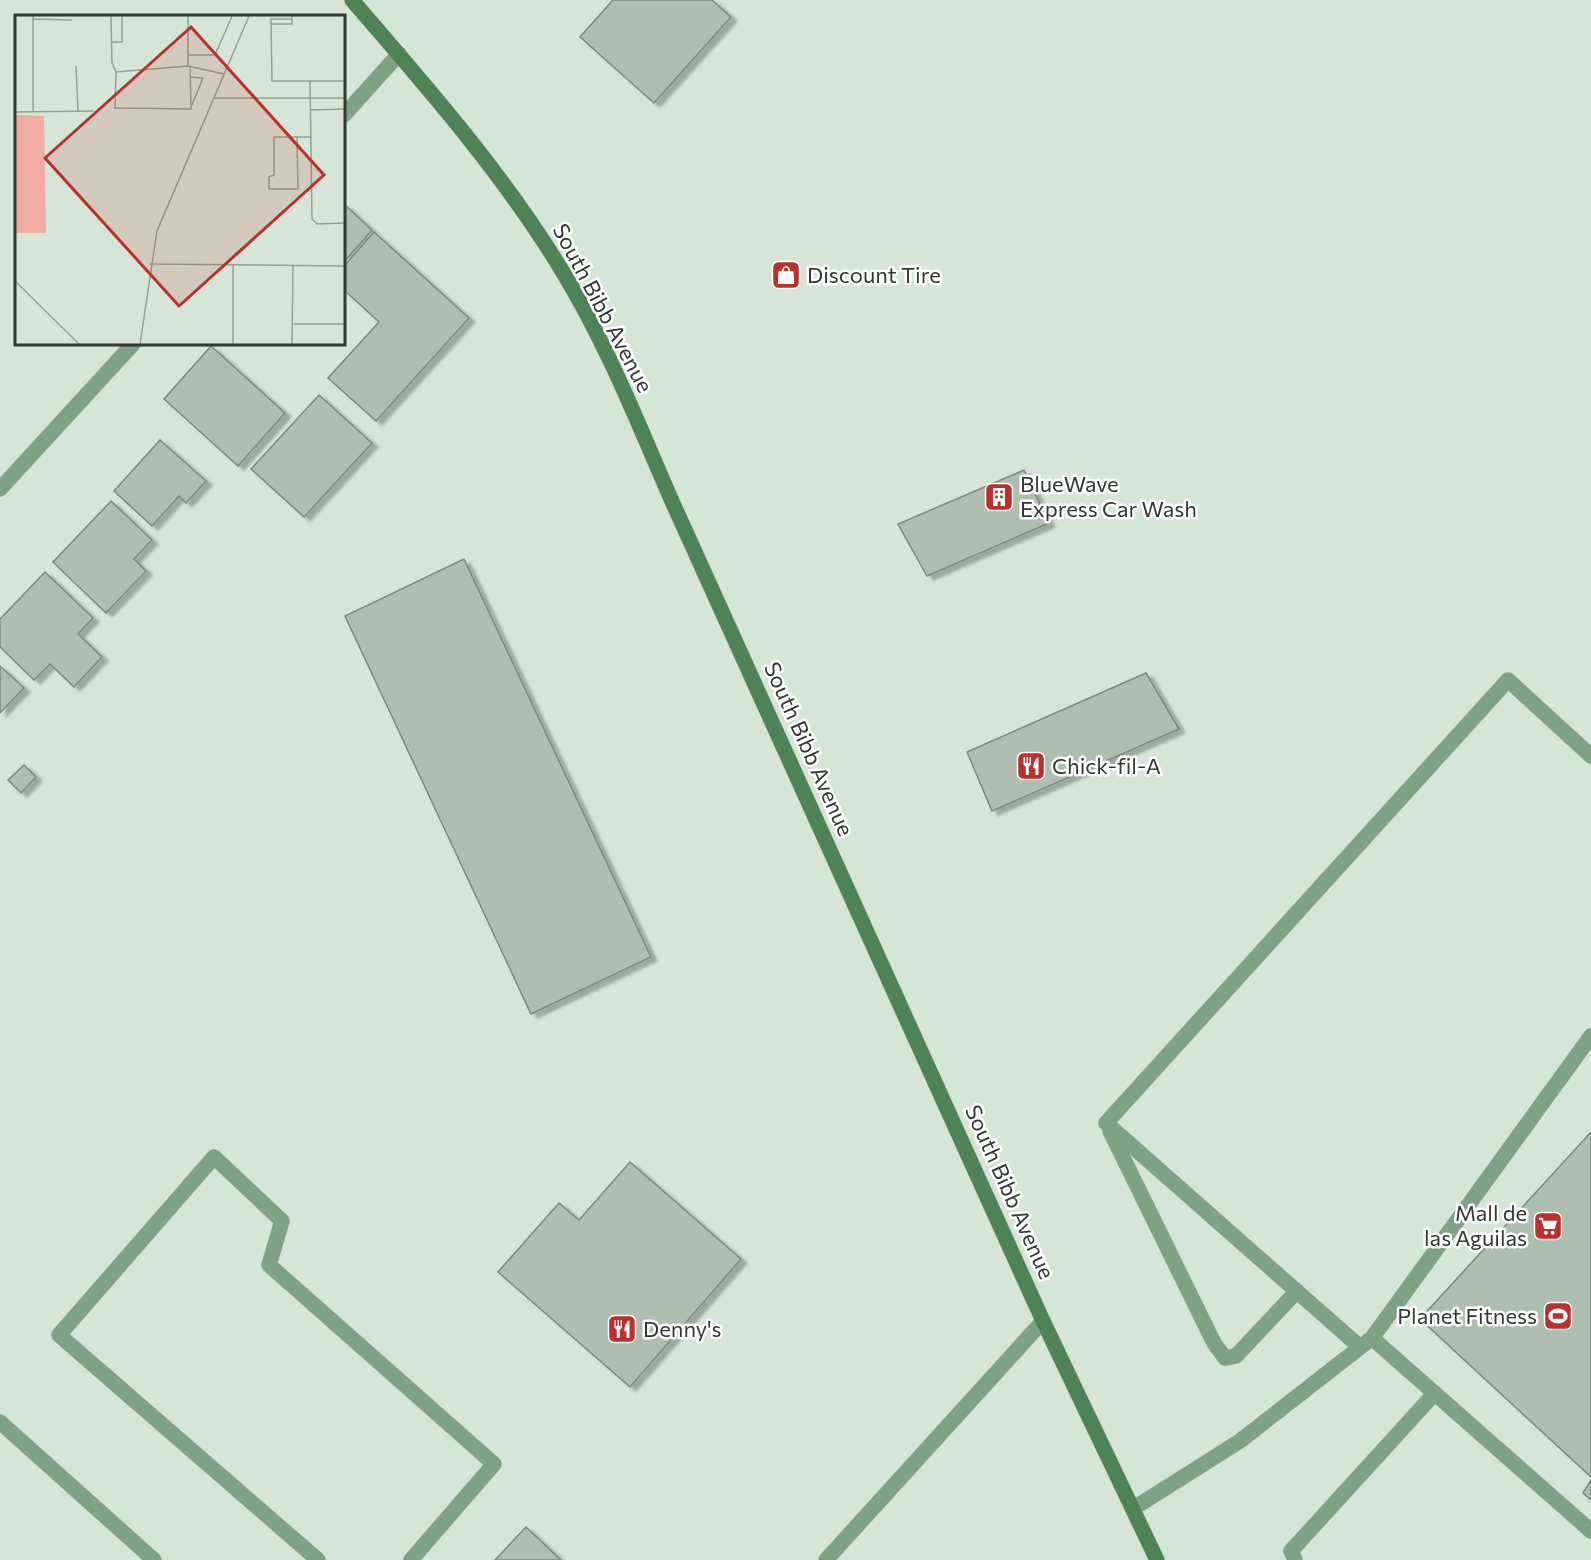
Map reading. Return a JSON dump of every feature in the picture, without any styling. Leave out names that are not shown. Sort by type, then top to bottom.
[{"type":"main road","name":"South Bibb Avenue","points":[[351,0],[399,54],[514,196],[562,271],[612,362],[671,499],[1043,1321],[1157,1560]]},
{"type":"street","points":[[345,114],[399,54]]},
{"type":"street","points":[[0,489],[132,345]]},
{"type":"street","points":[[1106,1123],[1509,680],[1591,756]]},
{"type":"street","points":[[1134,1508],[1240,1441],[1366,1342],[1591,1036]]},
{"type":"street","points":[[1106,1123],[1296,1291],[1436,1393],[1591,1531]]},
{"type":"street","points":[[1106,1123],[1222,1355],[1229,1358],[1236,1356],[1296,1291]]},
{"type":"street","points":[[318,1560],[59,1335],[214,1157],[282,1221],[269,1265],[494,1464],[411,1560]]},
{"type":"street","points":[[826,1560],[1043,1321]]},
{"type":"street","points":[[1295,1560],[1291,1551],[1436,1393]]},
{"type":"street","points":[[0,1422],[154,1560]]},
{"type":"building","points":[[613,0],[712,0],[731,17],[654,103],[580,37]]},
{"type":"building","points":[[345,205],[372,230],[345,261]]},
{"type":"building","points":[[374,232],[469,318],[376,421],[328,378],[379,322],[345,291],[345,265]]},
{"type":"building","points":[[211,346],[285,413],[238,466],[164,399]]},
{"type":"building","points":[[319,395],[372,443],[304,517],[251,469]]},
{"type":"building","points":[[160,440],[206,481],[186,503],[179,496],[152,526],[114,491]]},
{"type":"building","name":"BlueWave Express Car Wash","points":[[1024,470],[1049,523],[927,576],[898,524]]},
{"type":"building","points":[[111,501],[152,540],[134,559],[146,571],[106,613],[53,562]]},
{"type":"building","points":[[464,559],[651,957],[531,1014],[345,616]]},
{"type":"building","points":[[45,572],[93,618],[78,634],[102,657],[74,687],[50,664],[34,680],[0,647],[0,619]]},
{"type":"building","points":[[0,666],[24,688],[0,713]]},
{"type":"building","points":[[1146,673],[1179,729],[992,811],[967,752]]},
{"type":"building","points":[[24,765],[36,777],[21,793],[8,780]]},
{"type":"building","name":"Mall de las Aguilas","points":[[1591,1132],[1591,1477],[1420,1319]]},
{"type":"building","name":"Denny's","points":[[630,1162],[741,1259],[630,1387],[498,1272],[559,1203],[579,1220]]},
{"type":"building","points":[[1591,1480],[1591,1500],[1583,1493]]},
{"type":"building","points":[[526,1527],[561,1560],[495,1560]]},
{"type":"place","name":"Discount Tire","points":[[786,275]]},
{"type":"place","name":"BlueWave Express Car Wash","points":[[999,497]]},
{"type":"place","name":"Chick-fil-A","points":[[1031,766]]},
{"type":"place","name":"Mall de las Aguilas","points":[[1548,1226]]},
{"type":"place","name":"Planet Fitness","points":[[1558,1316]]},
{"type":"place","name":"Denny's","points":[[622,1329]]}]
